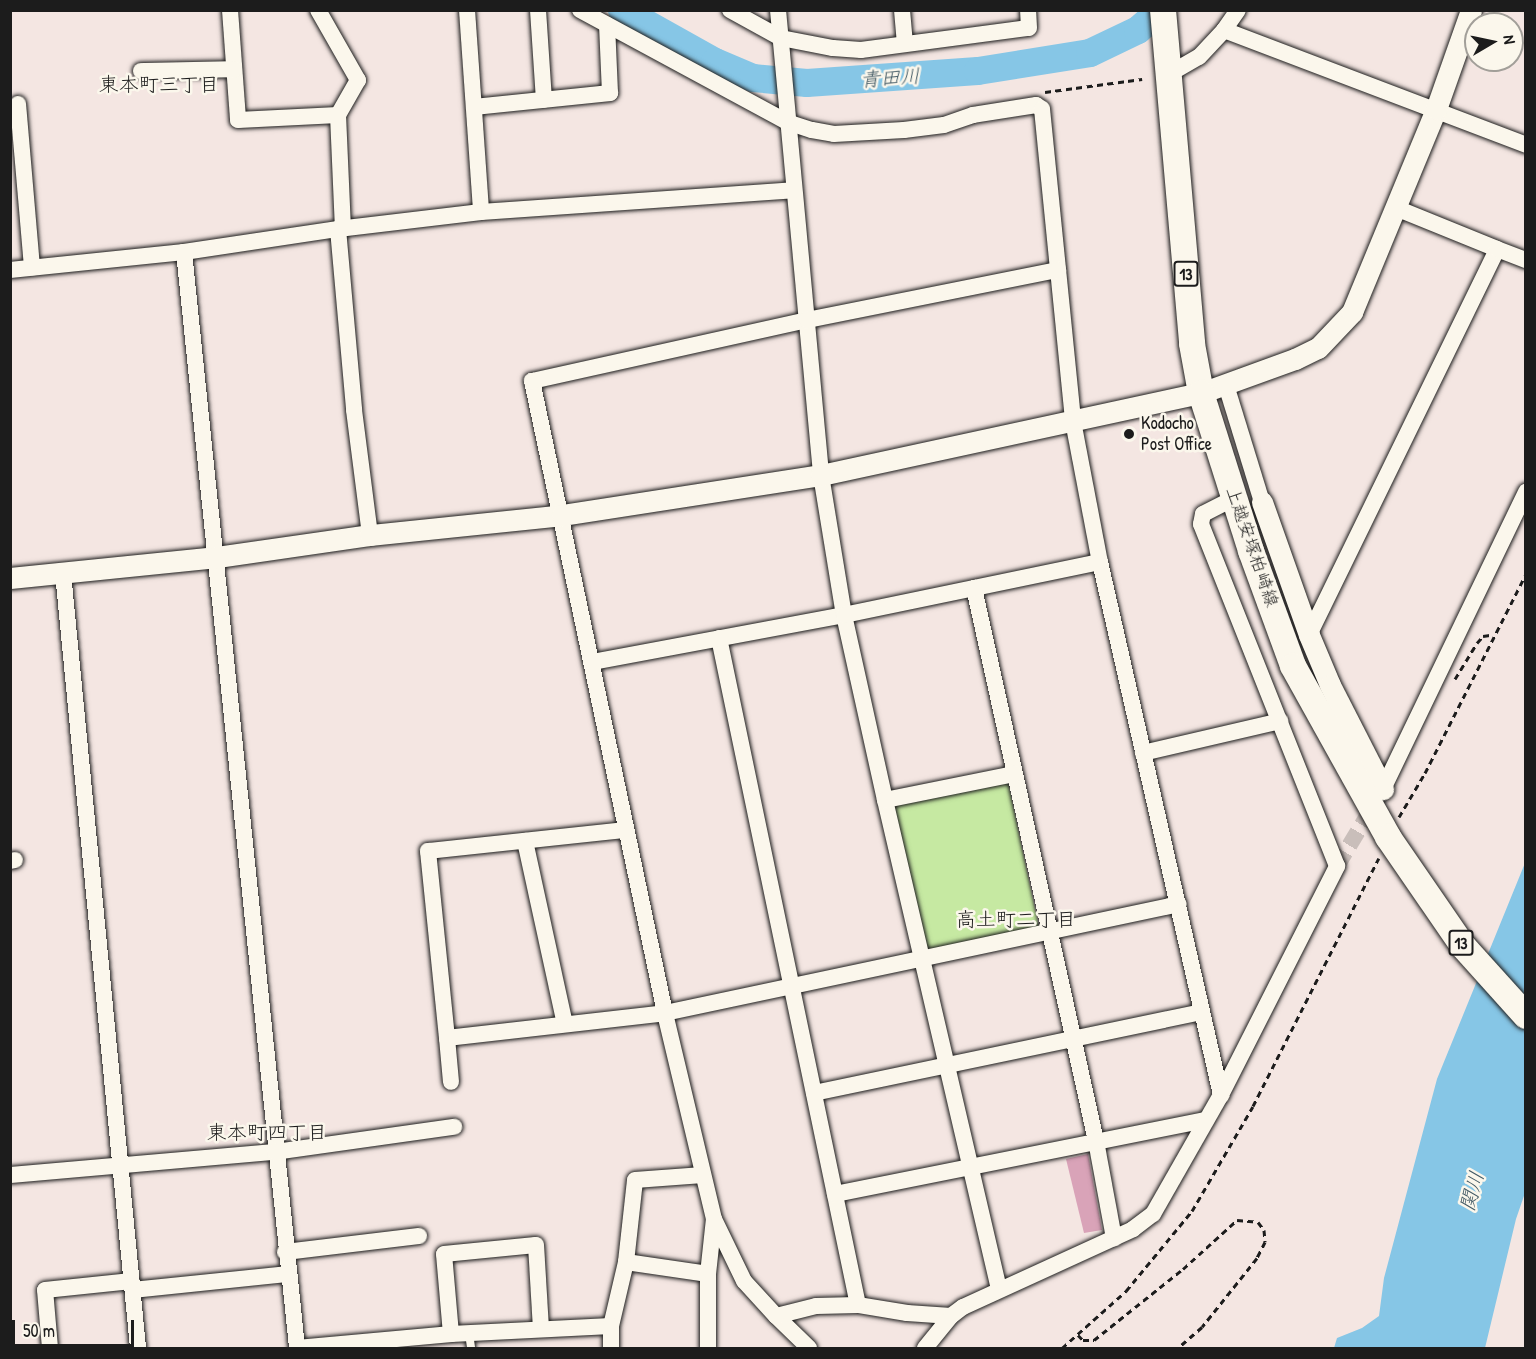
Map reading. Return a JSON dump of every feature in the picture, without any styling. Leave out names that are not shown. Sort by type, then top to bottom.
[{"type":"main road","name":"上越安塚柏崎線","points":[[1163,10],[1189,311],[1201,393],[1251,551],[1293,666],[1388,837],[1463,946],[1526,1016]]},
{"type":"street","points":[[230,10],[238,120],[338,115]]},
{"type":"street","points":[[318,10],[358,80],[338,115],[340,228],[354,410],[370,535]]},
{"type":"street","points":[[467,10],[481,212]]},
{"type":"street","points":[[538,10],[544,100]]},
{"type":"street","points":[[580,10],[787,115],[834,134],[944,125],[973,115],[1036,105],[1042,109],[1045,117],[1073,421],[1100,562],[1221,1095]]},
{"type":"street","points":[[730,10],[781,46],[861,50],[1029,28],[1028,10]]},
{"type":"street","points":[[778,10],[821,476],[844,615],[999,1289]]},
{"type":"street","points":[[902,10],[905,43]]},
{"type":"street","points":[[1169,74],[1199,57],[1224,30],[1238,10]]},
{"type":"street","points":[[10,578],[217,557],[370,535],[562,516],[821,476],[1201,393],[1295,359],[1318,348],[1331,338],[1353,312],[1436,109],[1471,10]]},
{"type":"street","points":[[474,108],[610,93],[607,25]]},
{"type":"street","points":[[1224,30],[1526,145]]},
{"type":"street","points":[[141,71],[234,69]]},
{"type":"street","points":[[18,104],[32,267]]},
{"type":"street","points":[[10,270],[184,252],[340,228],[481,212],[793,190]]},
{"type":"street","points":[[1396,208],[1526,260]]},
{"type":"street","points":[[1309,635],[1497,249]]},
{"type":"street","points":[[184,252],[217,557],[285,1252],[297,1348],[451,1334],[470,1341],[542,1328],[611,1326]]},
{"type":"street","points":[[809,1348],[744,1281],[714,1219],[664,1013],[625,830],[593,662],[532,381],[807,320],[1058,270]]},
{"type":"street","points":[[1226,385],[1262,502],[1309,635],[1348,724],[1383,789]]},
{"type":"street","points":[[1383,789],[1526,492]]},
{"type":"street","points":[[925,1348],[951,1316],[999,1289],[1133,1229],[1154,1214],[1221,1095],[1337,866],[1201,524],[1203,514],[1235,498]]},
{"type":"street","points":[[593,662],[844,615],[1100,562]]},
{"type":"street","points":[[63,573],[138,1348]]},
{"type":"street","points":[[974,588],[1074,1038],[1114,1238]]},
{"type":"street","points":[[719,638],[858,1305]]},
{"type":"street","points":[[1143,753],[1280,721]]},
{"type":"street","points":[[885,800],[1014,774]]},
{"type":"street","points":[[451,1082],[428,851],[625,830]]},
{"type":"street","points":[[525,841],[565,1023]]},
{"type":"street","points":[[447,1038],[664,1013],[1179,904]]},
{"type":"street","points":[[814,1093],[1202,1012]]},
{"type":"street","points":[[835,1194],[1206,1120]]},
{"type":"street","points":[[10,1175],[275,1152],[454,1127]]},
{"type":"street","points":[[610,1348],[611,1326],[626,1262],[635,1180],[703,1175]]},
{"type":"street","points":[[708,1348],[708,1274],[714,1219]]},
{"type":"street","points":[[285,1252],[419,1236]]},
{"type":"street","points":[[451,1334],[444,1254],[536,1245],[542,1328]]},
{"type":"street","points":[[626,1262],[708,1274]]},
{"type":"street","points":[[50,1348],[45,1290],[288,1274]]},
{"type":"street","points":[[776,1316],[816,1306],[858,1305],[907,1313],[951,1316]]},
{"type":"path","points":[[1036,105],[1043,93],[1142,79]]},
{"type":"path","points":[[1062,1348],[1126,1291],[1157,1257],[1204,1192],[1252,1106],[1370,878],[1388,837],[1425,773],[1526,574]]},
{"type":"path","points":[[1078,1335],[1083,1340],[1094,1340],[1183,1269],[1237,1220],[1258,1222],[1264,1230],[1265,1242],[1257,1258],[1202,1327],[1178,1348]]},
{"type":"green space","points":[[1008,782],[1039,927],[924,951],[894,806]]},
{"type":"water","name":"関川","points":[[1525,863],[1525,1193],[1516,1219],[1485,1348],[1334,1348],[1337,1338],[1362,1328],[1379,1316],[1384,1278],[1437,1079]]},
{"type":"building","points":[[1088,1154],[1102,1230],[1084,1233],[1066,1159]]},
{"type":"waterway","name":"青田川","points":[[622,10],[715,62],[753,78],[807,83],[978,71],[1090,53],[1138,30],[1161,10]]},
{"type":"tunnel","points":[[1337,866],[1375,803]]},
{"type":"place","name":"Kodocho Post Office","points":[[1129,434]]},
{"type":"district","name":"東本町三丁目","points":[[159,83]]},
{"type":"district","name":"高土町二丁目","points":[[1016,918]]},
{"type":"district","name":"東本町四丁目","points":[[267,1131]]}]
